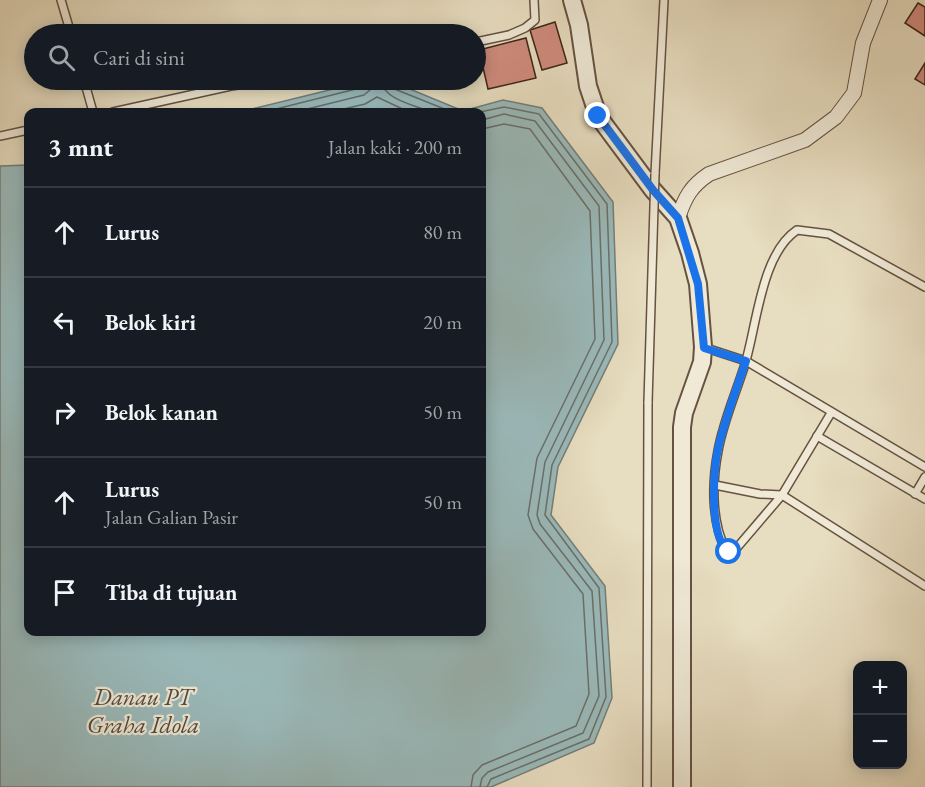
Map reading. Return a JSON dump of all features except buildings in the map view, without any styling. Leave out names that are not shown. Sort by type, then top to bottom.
[{"type":"street","points":[[572,0],[579,25],[586,77],[598,116],[653,190],[678,218],[698,284],[704,348],[699,371],[684,413],[682,427],[682,787]]},
{"type":"street","points":[[678,218],[685,195],[696,182],[709,174],[805,140],[840,112],[854,93],[863,43],[880,0]]},
{"type":"lane","points":[[61,0],[68,24]]},
{"type":"lane","points":[[486,39],[525,28],[535,20],[534,0]]},
{"type":"lane","points":[[647,787],[648,402],[655,174],[664,0]]},
{"type":"lane","points":[[87,90],[92,108]]},
{"type":"lane","points":[[131,108],[213,90]]},
{"type":"lane","points":[[0,136],[24,131]]},
{"type":"lane","points":[[831,413],[782,495],[735,550],[729,552],[719,537],[716,526],[717,451],[746,361],[769,272],[786,237],[797,230],[829,234],[925,287]]},
{"type":"lane","points":[[704,348],[746,361],[831,413],[925,466]]},
{"type":"lane","points":[[817,436],[925,499]]},
{"type":"lane","points":[[915,494],[925,477]]},
{"type":"lane","points":[[715,485],[760,494],[782,495],[925,586]]},
{"type":"water","name":"Danau PT Graha Idola","points":[[329,90],[412,90],[456,108],[256,108]]},
{"type":"water","name":"Danau PT Graha Idola","points":[[503,100],[542,108],[613,202],[618,344],[558,467],[551,515],[605,586],[612,698],[594,743],[491,787],[0,787],[0,166],[24,165],[24,636],[486,636],[486,108],[474,108]]},
{"type":"route","points":[[598,116],[609,135],[678,218],[698,284],[704,348],[746,361],[717,451],[716,526],[719,537],[729,552]]}]
